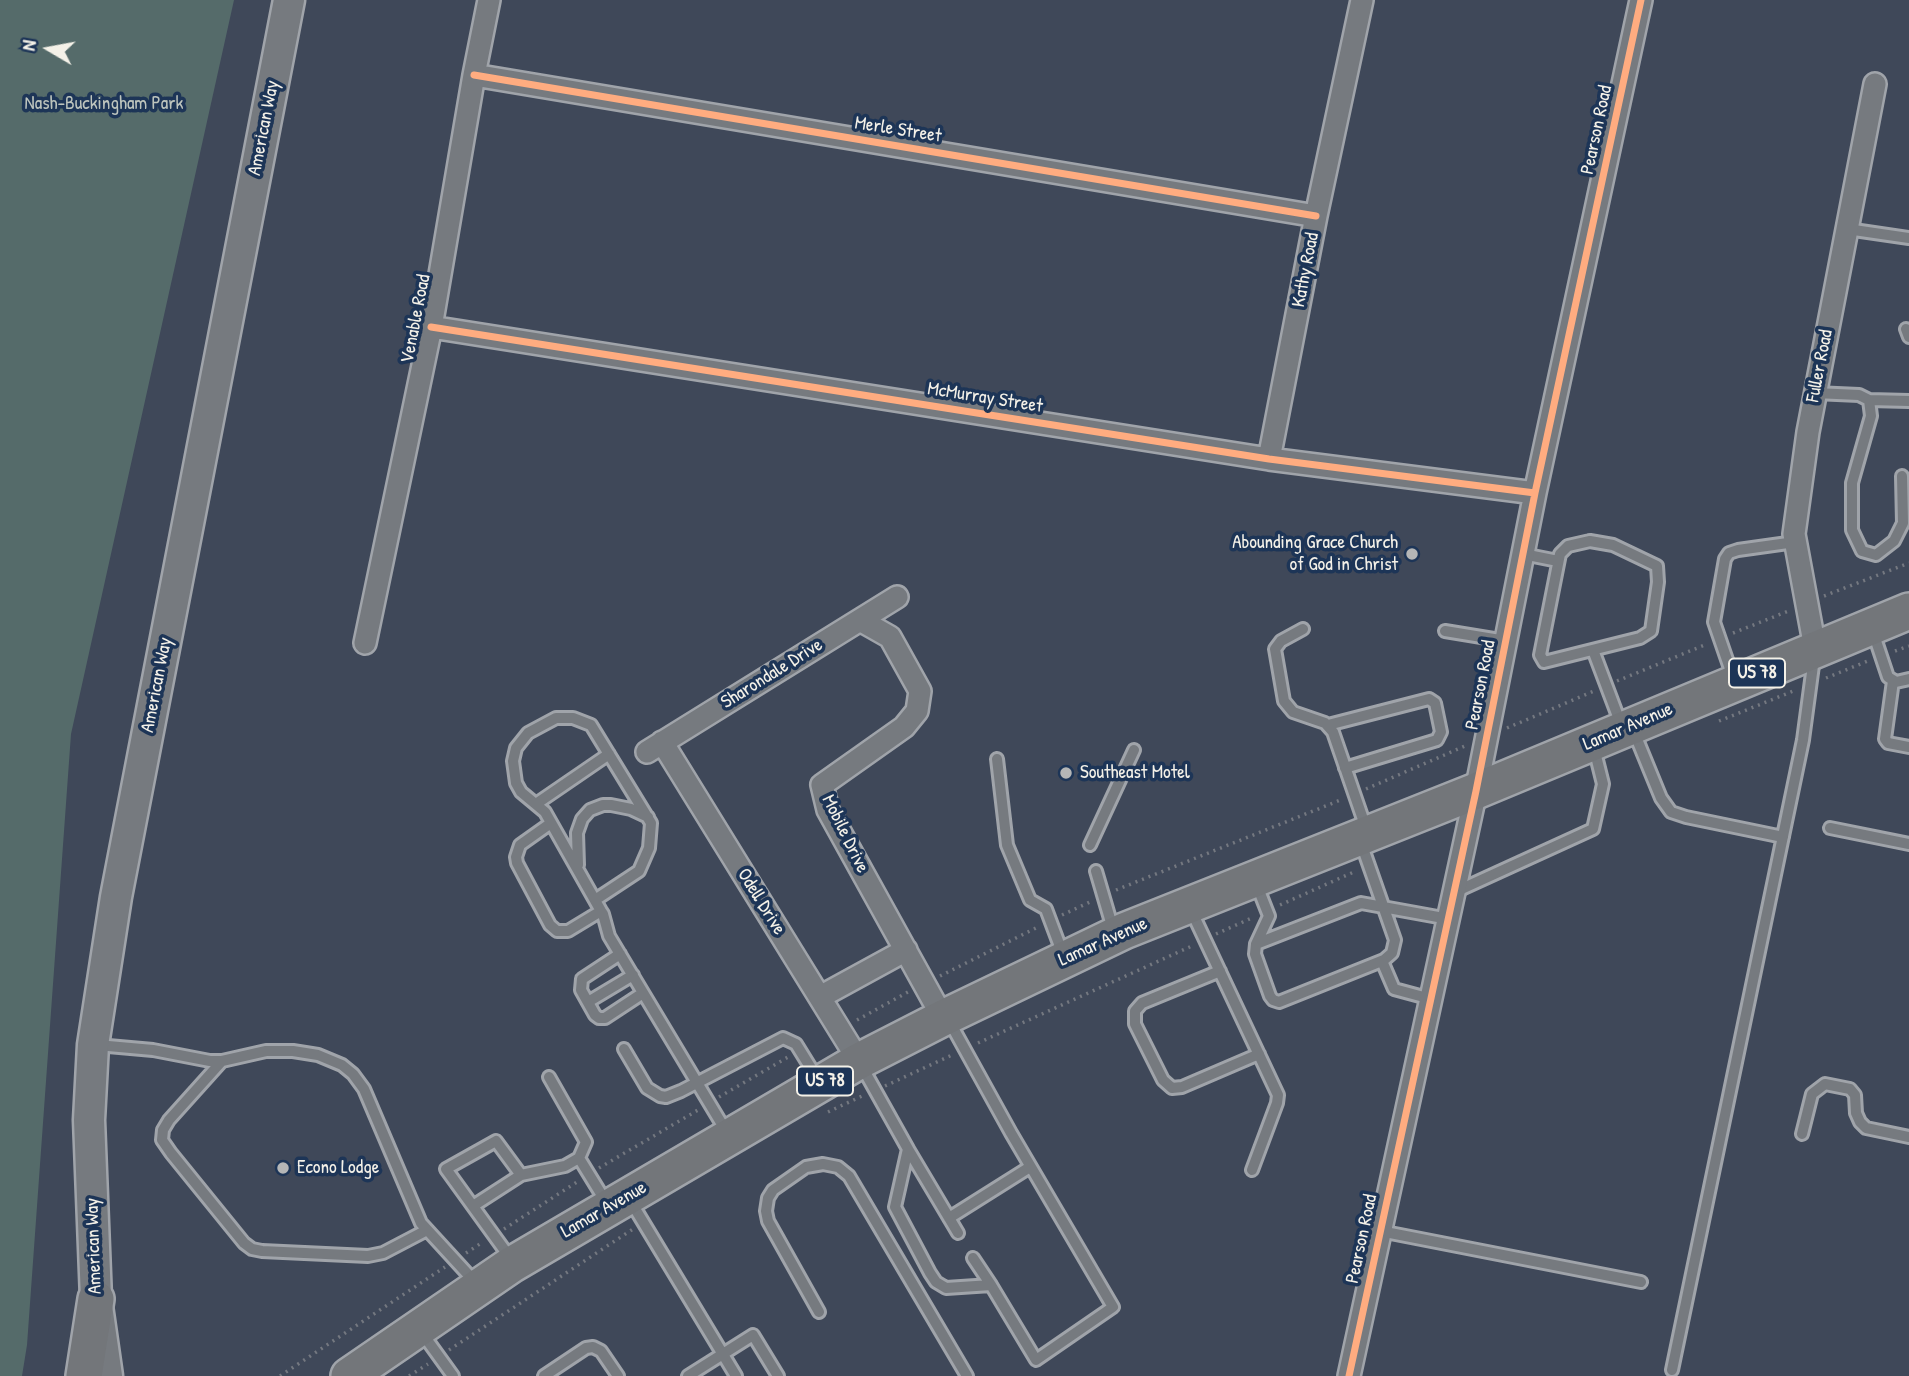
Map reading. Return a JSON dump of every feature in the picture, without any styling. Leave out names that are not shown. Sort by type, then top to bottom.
[{"type":"highway","name":"Lamar Avenue","points":[[349,1376],[514,1263],[627,1209],[730,1137],[818,1100],[867,1075],[945,1017],[1115,935],[1188,905],[1261,895],[1476,791],[1815,648],[1876,641],[1909,611]]},
{"type":"highway","points":[[96,1299],[102,1374]]},
{"type":"main road","name":"American Way","points":[[96,1299],[89,1121],[93,1045],[116,897],[289,0]]},
{"type":"street","name":"Venable Road","points":[[365,643],[431,327],[489,0]]},
{"type":"street","name":"Kathy Road","points":[[1269,459],[1316,216],[1362,0]]},
{"type":"street","name":"Pearson Road","points":[[1349,1376],[1455,892],[1535,493],[1641,0]]},
{"type":"street","name":"Merle Street","points":[[474,75],[1316,216]]},
{"type":"street","name":"Fuller Road","points":[[1815,648],[1794,534],[1815,393],[1875,84]]},
{"type":"street","name":"McMurray Street","points":[[431,327],[1269,459],[1535,493]]},
{"type":"street","name":"Sharondale Drive","points":[[655,747],[897,597]]},
{"type":"street","name":"Mobile Drive","points":[[860,620],[890,636],[920,691],[917,711],[904,727],[821,785],[828,810],[945,1017]]},
{"type":"street","name":"Odell Drive","points":[[655,747],[820,997],[867,1075]]},
{"type":"street","points":[[820,997],[906,950]]},
{"type":"lane","points":[[1847,229],[1909,238]]},
{"type":"lane","points":[[1815,393],[1859,395],[1869,400],[1909,401]]},
{"type":"lane","points":[[1869,400],[1871,416],[1852,483],[1852,530],[1862,551],[1876,555],[1894,541],[1903,523],[1902,477]]},
{"type":"lane","points":[[1599,541],[1657,566],[1658,582],[1649,634],[1546,663],[1540,657],[1558,561],[1568,546],[1599,541]]},
{"type":"lane","points":[[1735,682],[1714,622],[1725,559],[1729,553],[1738,550],[1795,542]]},
{"type":"lane","points":[[1523,554],[1558,561]]},
{"type":"lane","points":[[1261,895],[1268,923],[1256,944],[1255,954],[1273,1000],[1278,1002],[1382,961],[1392,953],[1395,940],[1333,732],[1328,725],[1293,712],[1284,701],[1275,649],[1281,641],[1303,629]]},
{"type":"lane","points":[[1445,631],[1506,641]]},
{"type":"lane","points":[[1876,641],[1888,677],[1893,681],[1909,679]]},
{"type":"lane","points":[[1672,1370],[1803,740],[1815,648]]},
{"type":"lane","points":[[1593,650],[1615,733],[1671,812],[1783,837]]},
{"type":"lane","points":[[1893,681],[1885,739],[1888,743],[1909,747]]},
{"type":"lane","points":[[1328,725],[1429,699],[1435,703],[1441,732],[1437,740],[1345,768]]},
{"type":"lane","points":[[595,900],[639,871],[649,848],[650,818],[591,725],[565,716],[536,727],[516,748],[513,761],[516,783],[521,792],[545,812],[601,911],[606,929],[620,954],[730,1137]]},
{"type":"lane","points":[[1455,892],[1592,829],[1615,733]]},
{"type":"lane","points":[[1090,845],[1134,750]]},
{"type":"lane","points":[[536,804],[609,754]]},
{"type":"lane","points":[[997,759],[1007,845],[1030,900],[1046,909],[1065,959]]},
{"type":"lane","points":[[579,871],[577,833],[582,819],[590,810],[611,805],[631,809],[650,818]]},
{"type":"lane","points":[[551,823],[520,845],[516,857],[550,925],[557,931],[568,931],[601,911]]},
{"type":"lane","points":[[1830,828],[1909,844]]},
{"type":"lane","points":[[1096,871],[1115,935]]},
{"type":"lane","points":[[1256,944],[1356,904],[1367,903],[1449,919]]},
{"type":"lane","points":[[1188,905],[1278,1098],[1252,1170]]},
{"type":"lane","points":[[620,954],[582,979],[580,988],[588,1003],[597,1017],[605,1018],[643,993]]},
{"type":"lane","points":[[1382,961],[1394,989],[1431,999]]},
{"type":"lane","points":[[1220,971],[1142,1003],[1135,1011],[1135,1024],[1163,1080],[1172,1088],[1182,1087],[1259,1054]]},
{"type":"lane","points":[[588,1003],[633,975]]},
{"type":"lane","points":[[945,1017],[1113,1307],[1036,1360],[973,1258]]},
{"type":"lane","points":[[624,1049],[647,1088],[653,1094],[666,1097],[783,1038],[796,1044],[818,1100]]},
{"type":"lane","points":[[93,1045],[153,1050],[205,1061],[222,1061],[266,1051],[285,1050],[318,1055],[348,1069],[363,1089],[414,1209],[427,1230],[479,1287]]},
{"type":"lane","points":[[222,1061],[164,1126],[162,1140],[244,1243],[262,1251],[368,1256],[383,1253],[427,1230]]},
{"type":"lane","points":[[867,1075],[958,1233]]},
{"type":"lane","points":[[472,1206],[521,1175],[562,1167],[579,1158],[586,1142],[549,1077]]},
{"type":"lane","points":[[1802,1133],[1812,1094],[1825,1084],[1850,1089],[1855,1095],[1856,1113],[1866,1128],[1909,1137]]},
{"type":"lane","points":[[514,1263],[446,1169],[496,1141],[521,1175]]},
{"type":"lane","points":[[908,1149],[895,1207],[930,1273],[936,1282],[946,1287],[991,1285]]},
{"type":"lane","points":[[579,1158],[627,1209],[736,1376]]},
{"type":"lane","points":[[819,1312],[768,1221],[766,1211],[768,1198],[773,1190],[806,1167],[823,1164],[842,1169],[849,1176],[967,1376]]},
{"type":"lane","points":[[948,1219],[1030,1167]]},
{"type":"lane","points":[[1380,1231],[1641,1282]]},
{"type":"lane","points":[[419,1328],[453,1376]]},
{"type":"lane","points":[[688,1376],[753,1335],[778,1376]]},
{"type":"lane","points":[[544,1376],[586,1348],[593,1347],[601,1351],[618,1376]]},
{"type":"path","points":[[1714,722],[1811,684],[1876,641],[1909,646]]},
{"type":"path","points":[[818,1100],[867,1075],[964,1049],[1205,940],[1261,895],[1365,846]]},
{"type":"path","points":[[410,1376],[627,1209]]},
{"type":"green space","name":"Nash-Buckingham Park","points":[[0,0],[234,0],[71,734],[27,1345],[22,1376],[0,1376]]},
{"type":"cycle path","points":[[1349,1376],[1476,791],[1535,493],[1641,0]]},
{"type":"cycle path","points":[[474,75],[1316,216]]},
{"type":"cycle path","points":[[431,327],[1269,459],[1535,493]]},
{"type":"place","name":"Abounding Grace Church of God in Christ","points":[[1412,554]]},
{"type":"place","name":"Southeast Motel","points":[[1066,773]]},
{"type":"place","name":"Econo Lodge","points":[[283,1168]]}]
